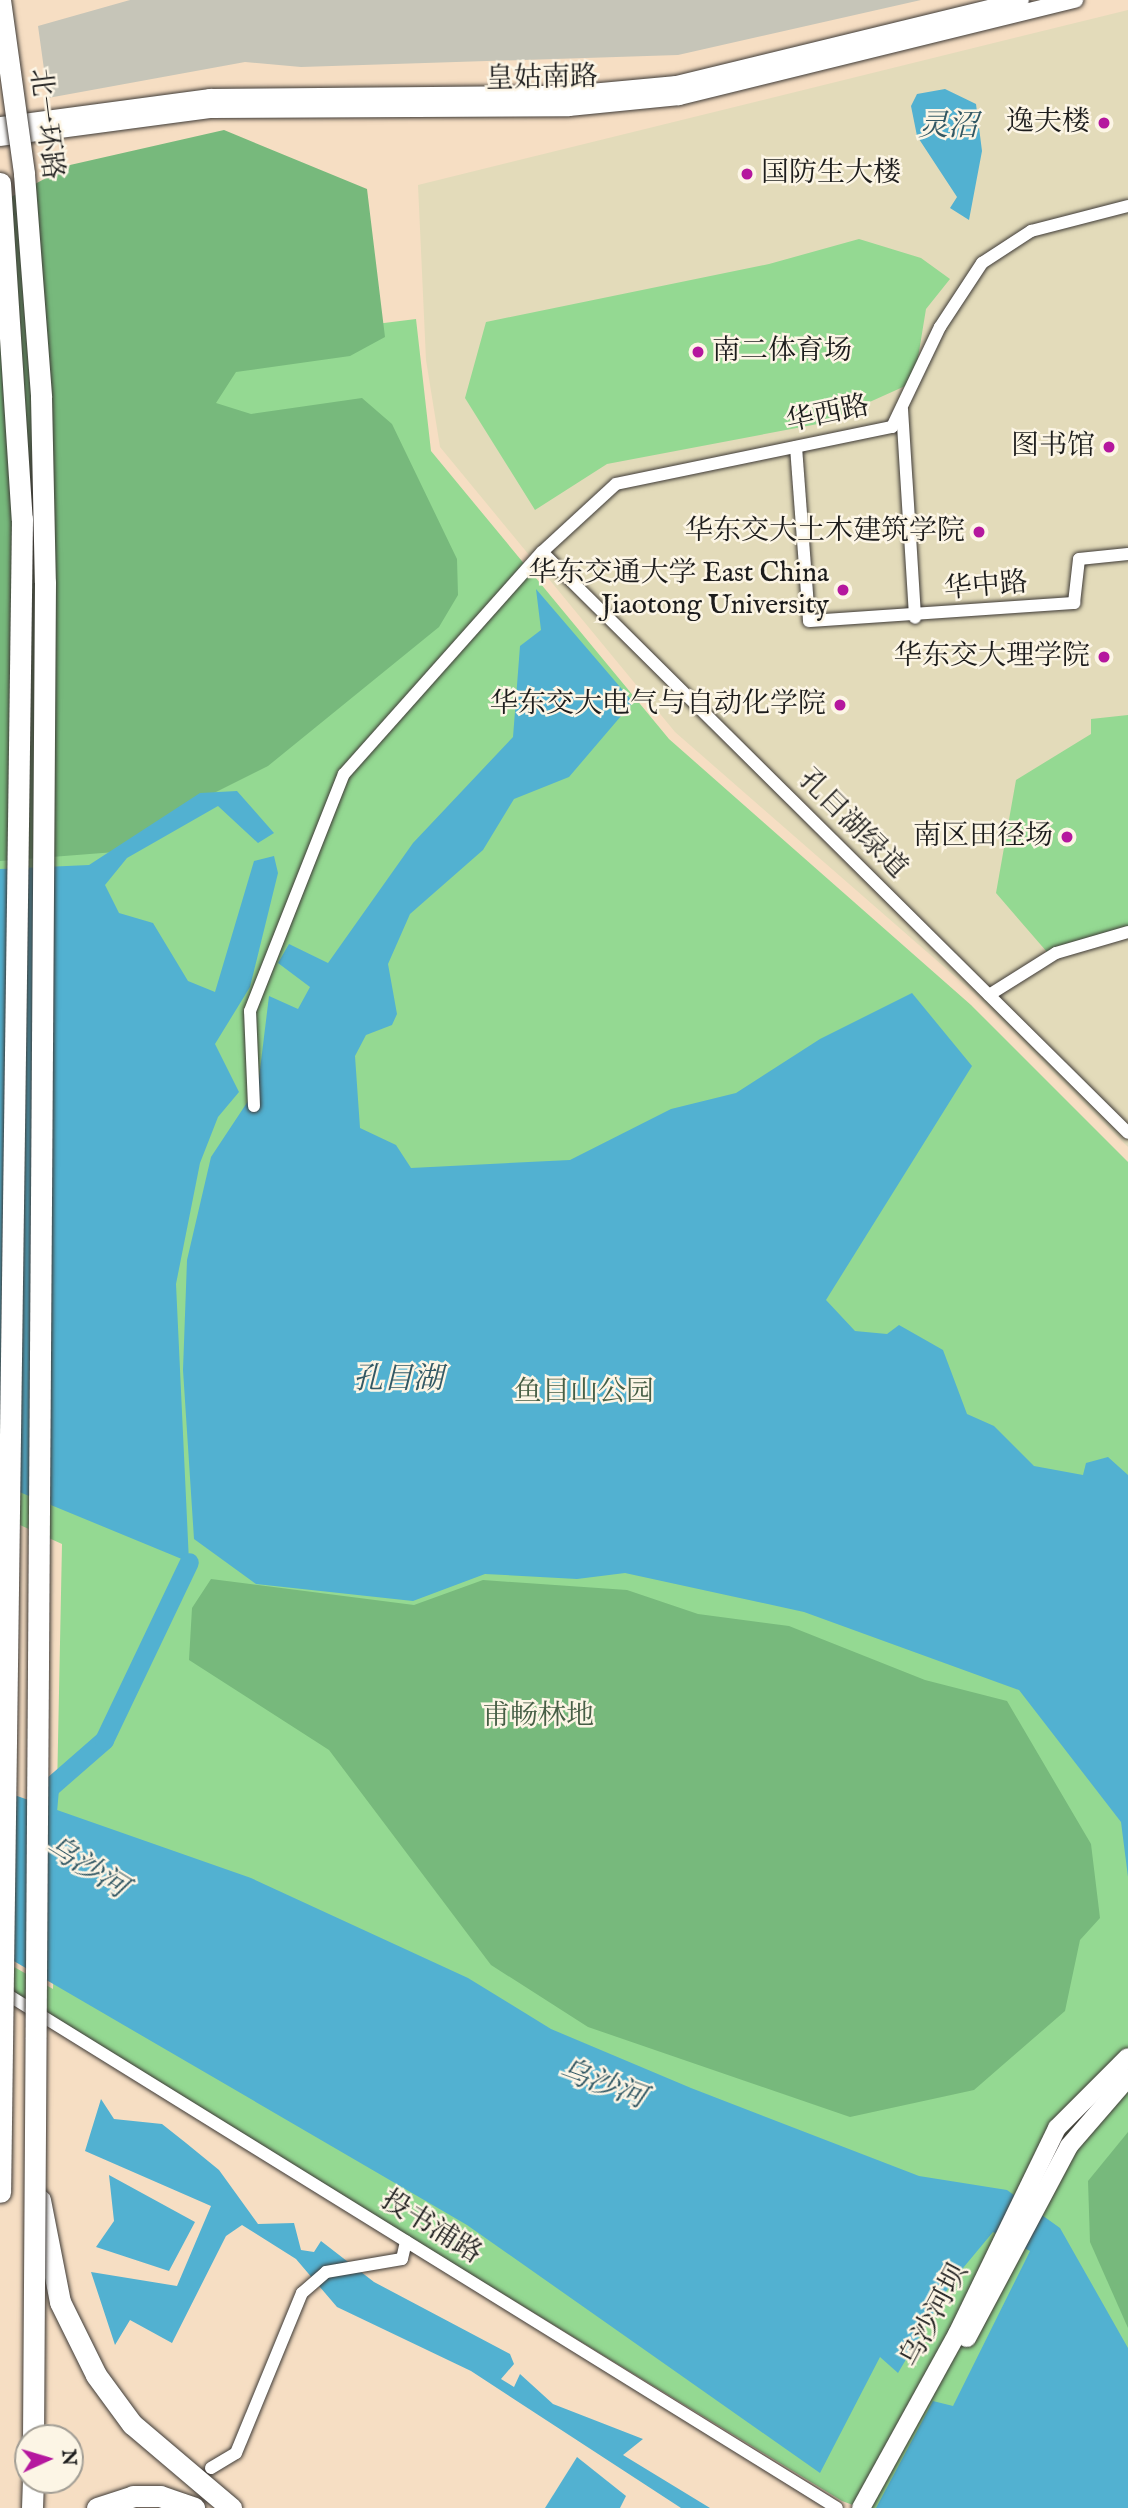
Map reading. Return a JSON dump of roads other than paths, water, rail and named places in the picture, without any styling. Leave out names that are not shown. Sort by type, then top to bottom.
[{"type":"highway","name":"北一环路","points":[[1,0],[24,174],[40,383],[45,582],[33,2424]]},
{"type":"highway","name":"北一环路","points":[[0,183],[22,519],[0,2192]]},
{"type":"highway","points":[[0,1866],[6,1831]]},
{"type":"highway","points":[[36,2174],[60,2302],[96,2375],[132,2424],[231,2508]]},
{"type":"highway","points":[[97,2508],[133,2496],[160,2496],[194,2508]]},
{"type":"main road","name":"乌沙河坝","points":[[874,2508],[1001,2262],[1047,2144],[1128,2057]]},
{"type":"main road","name":"乌沙河坝","points":[[861,2508],[1001,2262],[1038,2209],[1069,2146],[1128,2078]]},
{"type":"street","name":"皇姑南路","points":[[0,125],[210,97],[569,94],[677,84],[1021,0]]},
{"type":"street","name":"皇姑南路","points":[[0,138],[211,110],[569,108],[679,97],[1075,0]]},
{"type":"street","name":"华西路","points":[[254,1106],[250,1011],[344,774],[542,552],[616,484],[892,427],[982,263],[1031,231],[1128,206]]},
{"type":"street","points":[[902,405],[915,618]]},
{"type":"street","name":"华中路","points":[[796,447],[809,621],[915,618],[1074,603],[1079,559],[1128,554]]},
{"type":"street","name":"孔目湖绿道","points":[[542,552],[1128,1133]]},
{"type":"street","points":[[989,995],[1056,954],[1128,932]]},
{"type":"street","name":"投书浦路","points":[[0,1990],[837,2508]]},
{"type":"street","points":[[211,2468],[236,2453],[302,2293],[326,2272],[402,2259],[406,2241]]},
{"type":"water","name":"灵沼","points":[[945,89],[976,104],[982,151],[969,220],[950,208],[957,197],[917,136],[911,106],[917,94]]},
{"type":"water","name":"孔目湖","points":[[536,589],[633,702],[569,777],[514,799],[483,850],[410,914],[388,964],[397,1014],[392,1025],[366,1035],[355,1056],[360,1128],[396,1145],[411,1168],[570,1160],[671,1109],[736,1093],[820,1039],[912,993],[972,1066],[826,1300],[855,1331],[887,1334],[899,1325],[943,1350],[967,1414],[994,1426],[1034,1466],[1083,1475],[1086,1463],[1108,1457],[1128,1475],[1128,1877],[1121,1822],[1019,1690],[804,1612],[625,1573],[577,1579],[485,1574],[413,1601],[256,1584],[194,1539],[183,1370],[187,1260],[211,1157],[258,1086],[269,996],[298,1009],[310,987],[278,963],[289,944],[328,963],[413,843],[513,737],[520,646],[541,630]]},
{"type":"water","points":[[237,791],[274,833],[258,843],[218,806],[127,858],[105,885],[119,913],[153,923],[188,981],[215,992],[254,861],[274,856],[278,873],[250,987],[215,1044],[239,1092],[218,1117],[200,1163],[176,1284],[189,1562],[0,1484],[0,869],[89,865],[200,793]]},
{"type":"water","name":"乌沙河","points":[[0,1790],[251,1878],[468,1978],[551,2029],[691,2088],[919,2176],[1007,2190],[1060,2228],[1128,2348],[1128,2508],[876,2508],[933,2401],[953,2406],[1030,2251],[993,2232],[953,2280],[898,2373],[880,2357],[820,2473],[467,2225],[0,1953]]},
{"type":"water","points":[[101,2099],[114,2119],[162,2124],[186,2143],[219,2170],[258,2224],[294,2223],[301,2250],[314,2252],[321,2241],[374,2282],[510,2354],[514,2364],[501,2379],[514,2387],[520,2374],[553,2404],[643,2439],[623,2455],[710,2508],[681,2508],[471,2371],[337,2307],[296,2259],[242,2225],[226,2236],[172,2343],[130,2320],[115,2345],[91,2272],[177,2286],[211,2206],[85,2151]]},
{"type":"water","points":[[109,2175],[195,2222],[169,2271],[96,2247],[114,2221]]},
{"type":"water","points":[[577,2457],[626,2496],[620,2508],[545,2508]]},
{"type":"waterway","name":"乌沙河","points":[[46,1823],[49,1788],[104,1740],[189,1562]]},
{"type":"place","name":"逸夫楼","points":[[1104,123]]},
{"type":"place","name":"国防生大楼","points":[[747,174]]},
{"type":"place","name":"南二体育场","points":[[698,352]]},
{"type":"place","name":"图书馆","points":[[1109,447]]},
{"type":"place","name":"华东交大土木建筑学院","points":[[979,532]]},
{"type":"place","name":"华东交通大学 East China Jiaotong University","points":[[843,590]]},
{"type":"place","name":"华东交大理学院","points":[[1104,657]]},
{"type":"place","name":"华东交大电气与自动化学院","points":[[840,705]]},
{"type":"place","name":"南区田径场","points":[[1067,837]]},
{"type":"park label","name":"鱼目山公园","points":[[584,1393]]},
{"type":"park label","name":"甫畅林地","points":[[538,1717]]}]
